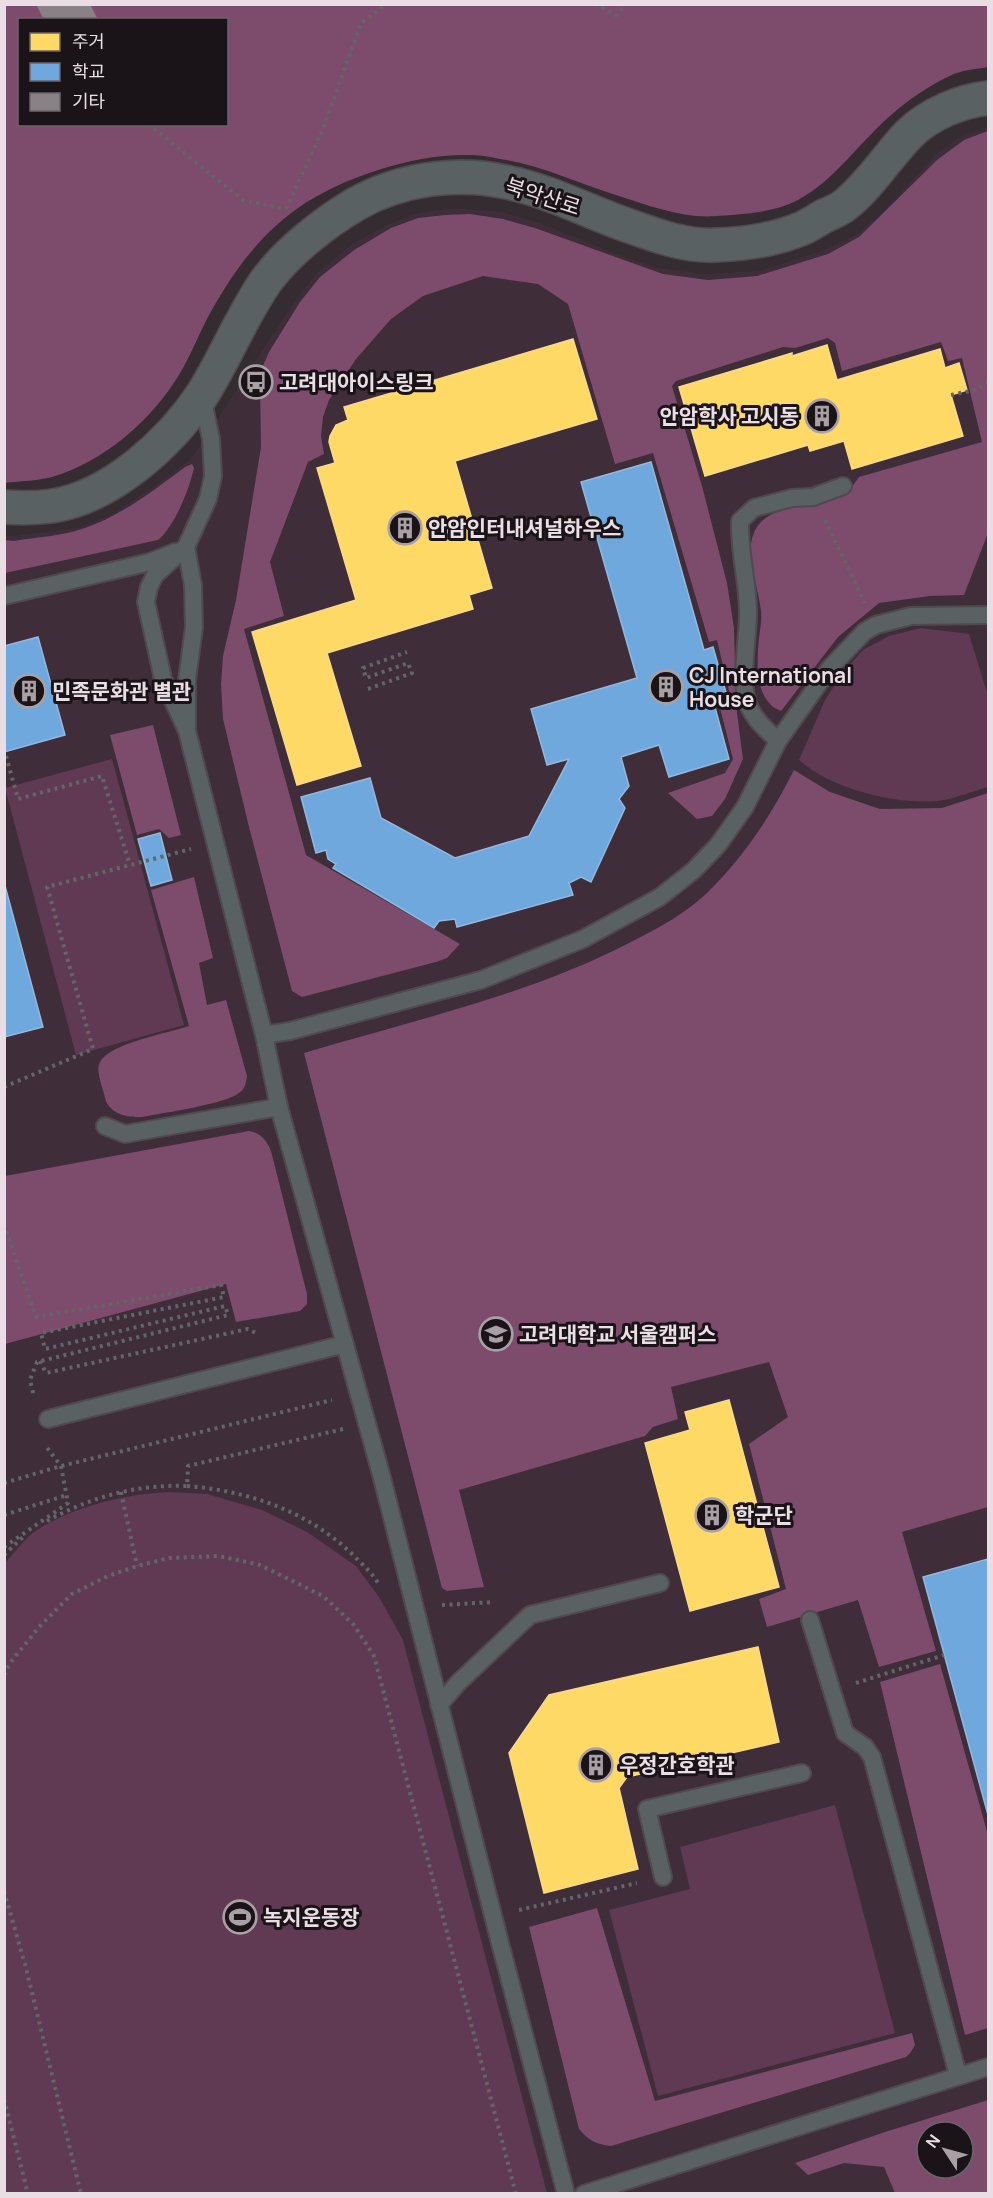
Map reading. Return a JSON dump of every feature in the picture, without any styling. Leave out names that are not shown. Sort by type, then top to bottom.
[{"type":"street","name":"북악산로","points":[[4,507],[54,506],[72,501],[119,479],[141,462],[177,427],[201,396],[267,280],[304,242],[358,203],[380,193],[420,180],[463,178],[505,182],[543,193],[666,239],[713,246],[757,241],[798,230],[844,206],[876,174],[911,132],[939,113],[971,100],[988,98]]},
{"type":"lane","points":[[201,396],[211,439],[213,476],[208,499],[186,547],[155,575],[149,587],[146,602],[163,679],[187,731],[264,1035],[279,1107],[381,1474],[566,2193]]},
{"type":"lane","points":[[778,741],[757,720],[747,701],[745,681],[748,611],[739,542],[740,521],[754,508],[792,498],[813,497],[843,486]]},
{"type":"lane","points":[[4,596],[150,562],[186,547]]},
{"type":"lane","points":[[186,547],[193,585],[194,627],[188,680],[187,731]]},
{"type":"lane","points":[[264,1035],[481,980],[583,939],[660,897],[693,870],[718,845],[745,807],[778,741],[828,669],[852,644],[876,625],[911,616],[988,619]]},
{"type":"lane","points":[[105,1126],[125,1134],[279,1107]]},
{"type":"lane","points":[[48,1419],[345,1344]]},
{"type":"lane","points":[[439,1705],[458,1683],[530,1615],[660,1583]]},
{"type":"lane","points":[[810,1620],[845,1733],[865,1747],[872,1757],[958,2075]]},
{"type":"lane","points":[[663,1877],[647,1809],[802,1773]]},
{"type":"lane","points":[[584,2193],[988,2067]]},
{"type":"path","points":[[283,219],[323,129],[361,23],[387,4]]},
{"type":"path","points":[[596,4],[616,15],[627,4]]},
{"type":"path","points":[[150,126],[243,200],[286,209]]},
{"type":"path","points":[[951,396],[979,389],[988,382]]},
{"type":"path","points":[[813,497],[876,625]]},
{"type":"path","points":[[368,689],[412,673],[408,663],[366,678],[363,668],[407,652]]},
{"type":"path","points":[[6,756],[18,799],[102,776],[130,865]]},
{"type":"path","points":[[4,1087],[93,1049],[46,887],[215,844]]},
{"type":"path","points":[[4,1224],[36,1317],[221,1285],[224,1297],[40,1333],[45,1349],[225,1306],[228,1315],[37,1362],[30,1380],[36,1402]]},
{"type":"path","points":[[40,1361],[46,1373],[248,1329],[256,1333]]},
{"type":"path","points":[[4,1483],[61,1466],[336,1399]]},
{"type":"path","points":[[187,1486],[188,1466],[346,1428]]},
{"type":"path","points":[[4,1547],[68,1503],[61,1466],[46,1447],[43,1436]]},
{"type":"path","points":[[4,1555],[23,1537],[71,1508],[121,1492],[161,1485],[205,1487],[275,1504],[325,1530],[348,1549],[375,1577],[380,1586]]},
{"type":"path","points":[[121,1492],[137,1566]]},
{"type":"path","points":[[4,1515],[67,1495]]},
{"type":"path","points":[[5,1675],[9,1663],[39,1627],[72,1594],[108,1576],[169,1558],[219,1556],[260,1564],[323,1596],[354,1625],[374,1656],[516,2193]]},
{"type":"path","points":[[439,1605],[495,1602]]},
{"type":"path","points":[[832,1691],[944,1654]]},
{"type":"path","points":[[515,1911],[663,1877]]},
{"type":"path","points":[[4,1891],[26,1968],[81,2193]]},
{"type":"path","points":[[4,2099],[28,2193]]},
{"type":"shaded area","points":[[5,5],[988,5],[988,67],[954,74],[920,93],[890,116],[835,172],[811,192],[779,208],[717,216],[680,214],[605,192],[535,167],[475,155],[450,155],[404,163],[380,169],[336,186],[284,219],[247,257],[217,301],[179,375],[168,392],[140,424],[124,438],[89,461],[52,477],[5,483]]},
{"type":"shaded area","name":"고려대학교 서울캠퍼스","points":[[988,127],[988,2193],[5,2193],[4,535],[14,536],[79,528],[111,515],[191,459],[293,304],[316,274],[352,244],[389,224],[419,213],[445,209],[502,212],[540,223],[621,256],[659,268],[703,274],[759,271],[824,250],[858,234],[885,210],[935,155],[958,138]]},
{"type":"shaded area","points":[[988,131],[988,533],[964,595],[930,596],[879,603],[838,637],[781,711],[773,706],[765,698],[758,673],[761,614],[751,563],[752,540],[756,529],[763,520],[779,511],[846,495],[859,477],[982,442],[962,358],[948,361],[941,342],[842,371],[835,343],[828,338],[795,348],[783,347],[676,381],[672,386],[702,486],[727,583],[734,628],[736,705],[743,759],[725,799],[712,816],[697,819],[668,793],[725,773],[733,759],[719,704],[731,699],[717,640],[709,642],[653,453],[615,464],[568,304],[538,284],[483,276],[423,296],[391,319],[356,359],[329,400],[323,417],[321,436],[324,454],[308,462],[270,562],[284,616],[244,629],[306,855],[460,944],[447,958],[436,962],[302,997],[292,991],[223,719],[221,684],[223,656],[236,600],[261,447],[262,368],[269,352],[300,302],[320,277],[354,250],[391,228],[418,218],[470,214],[503,219],[535,228],[663,274],[708,280],[757,276],[828,254],[859,237],[937,160],[964,140]]},
{"type":"shaded area","points":[[192,464],[194,468],[185,497],[170,526],[158,540],[5,573],[5,540],[14,541],[57,535],[96,524],[136,502]]},
{"type":"shaded area","points":[[921,628],[969,634],[988,696],[988,787],[944,800],[908,801],[867,794],[848,787],[829,779],[799,760],[825,700],[842,674],[863,650],[889,636]]},
{"type":"shaded area","points":[[153,725],[181,835],[169,838],[159,829],[137,835],[110,735]]},
{"type":"shaded area","points":[[112,759],[184,1025],[76,1055],[5,788]]},
{"type":"shaded area","points":[[794,770],[830,792],[880,809],[942,808],[988,793],[988,1507],[902,1532],[936,1651],[879,1667],[858,1600],[767,1627],[759,1599],[786,1589],[749,1444],[788,1417],[769,1362],[671,1387],[678,1419],[653,1427],[645,1436],[459,1490],[484,1587],[447,1591],[442,1588],[304,1053],[512,992],[592,961],[661,926],[699,901],[733,865],[766,820]]},
{"type":"shaded area","points":[[194,877],[213,958],[199,963],[207,1005],[226,1000],[247,1076],[246,1083],[239,1093],[221,1101],[142,1117],[125,1116],[110,1108],[107,1103],[98,1070],[100,1062],[115,1049],[127,1044],[189,1026],[151,890]]},
{"type":"shaded area","points":[[249,1131],[263,1138],[271,1151],[307,1294],[307,1304],[300,1311],[236,1322],[226,1284],[5,1344],[5,1176]]},
{"type":"shaded area","name":"녹지운동장","points":[[169,1492],[207,1494],[262,1510],[307,1532],[356,1566],[379,1597],[403,1640],[547,2193],[5,2193],[5,1563],[33,1533],[67,1514],[135,1495]]},
{"type":"shaded area","points":[[940,1664],[988,1835],[988,2028],[965,2035],[880,1682]]},
{"type":"shaded area","points":[[835,1805],[895,2033],[658,2096],[609,1910],[690,1889],[680,1847]]},
{"type":"shaded area","points":[[597,1908],[655,2101],[912,2033],[915,2045],[906,2057],[611,2146],[597,2143],[579,2129],[529,1927]]},
{"type":"shaded area","points":[[988,2100],[988,2193],[895,2193],[884,2167],[844,2163],[808,2175],[795,2163],[915,2123],[915,2180],[975,2180],[975,2120],[924,2120]]},
{"type":"building: 주거","name":"안암인터내셔널하우스","points":[[573,339],[597,419],[455,461],[492,588],[469,595],[473,609],[327,653],[361,766],[297,785],[252,632],[356,600],[317,468],[335,463],[329,442],[336,425],[348,420],[344,407]]},
{"type":"building: 주거","name":"안암학사 고시동","points":[[827,345],[837,380],[940,349],[945,368],[959,363],[967,390],[951,395],[963,436],[852,469],[844,441],[810,451],[808,445],[705,476],[679,387],[792,353],[792,356]]},
{"type":"building: 주거","name":"학군단","points":[[729,1400],[779,1587],[690,1611],[645,1443],[690,1430],[685,1412]]},
{"type":"building: 주거","name":"우정간호학관","points":[[758,1647],[779,1742],[627,1777],[619,1788],[638,1869],[544,1893],[509,1753],[549,1695]]},
{"type":"building: 학교","name":"CJ International House","points":[[651,462],[704,650],[713,647],[727,696],[713,700],[729,759],[669,777],[659,745],[621,757],[629,786],[619,799],[625,808],[591,882],[581,877],[569,883],[573,895],[457,927],[455,919],[439,921],[434,928],[333,868],[336,864],[328,859],[326,850],[316,853],[301,797],[370,778],[381,818],[455,858],[529,836],[569,759],[547,765],[531,709],[637,678],[581,482]]},
{"type":"building: 학교","name":"민족문화관 별관","points":[[38,637],[65,735],[4,752],[4,646]]},
{"type":"building: 학교","points":[[160,833],[172,880],[151,886],[138,839]]},
{"type":"building: 학교","points":[[4,882],[43,1027],[4,1037]]},
{"type":"building: 학교","points":[[988,1559],[988,1815],[923,1577]]},
{"type":"building: 기타","points":[[36,4],[90,4],[97,18],[43,18]]},
{"type":"place","name":"고려대아이스링크","points":[[256,382]]},
{"type":"place","name":"안암학사 고시동","points":[[822,416]]},
{"type":"place","name":"안암인터내셔널하우스","points":[[405,528]]},
{"type":"place","name":"CJ International House","points":[[666,687]]},
{"type":"place","name":"민족문화관 별관","points":[[29,691]]},
{"type":"place","name":"고려대학교 서울캠퍼스","points":[[496,1334]]},
{"type":"place","name":"학군단","points":[[712,1515]]},
{"type":"place","name":"우정간호학관","points":[[596,1765]]},
{"type":"place","name":"녹지운동장","points":[[240,1917]]}]
